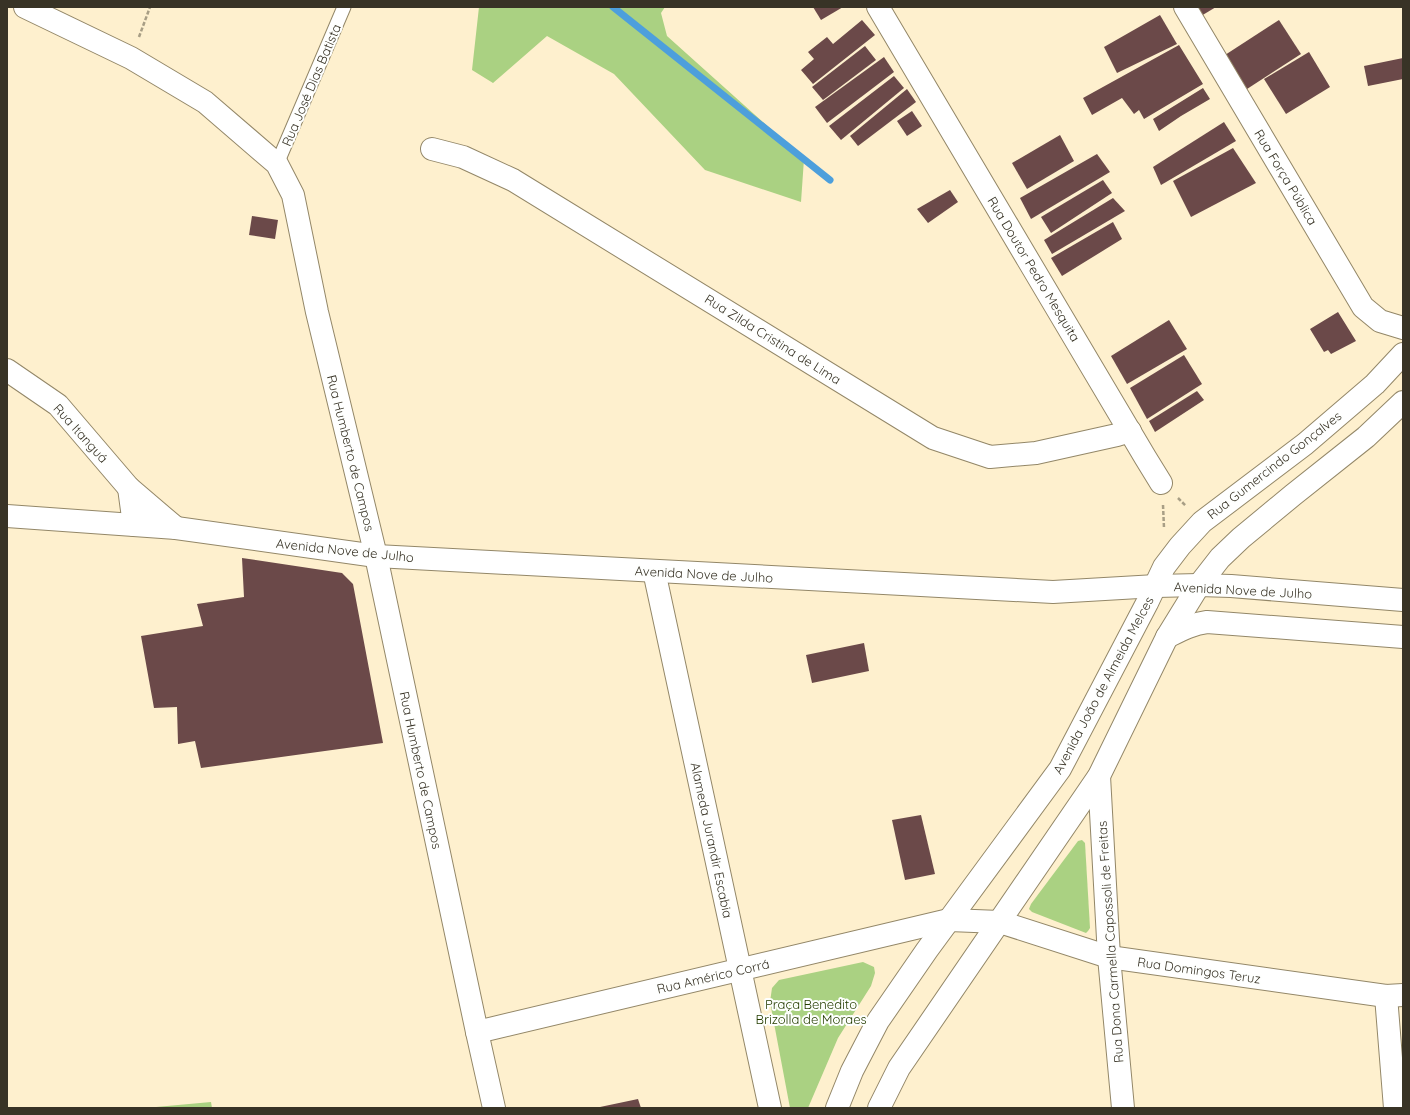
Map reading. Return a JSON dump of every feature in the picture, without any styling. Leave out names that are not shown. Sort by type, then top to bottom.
[{"type":"street","name":"Rua Humberto de Campos","points":[[25,7],[131,58],[206,102],[277,164],[293,195],[317,312],[376,556],[494,1108]]},
{"type":"street","name":"Rua Doutor Pedro Mesquita","points":[[878,7],[1161,483]]},
{"type":"street","name":"Rua Força Pública","points":[[1185,7],[1363,307],[1380,321],[1403,328]]},
{"type":"street","name":"Rua Zilda Cristina de Lima","points":[[432,149],[463,157],[514,180],[933,438],[990,457],[1036,453],[1117,435],[1130,430]]},
{"type":"street","name":"Rua Gumercindo Gonçalves","points":[[1156,586],[1164,567],[1180,546],[1202,522],[1305,444],[1375,384],[1403,354]]},
{"type":"street","name":"Rua Itanguá","points":[[7,370],[58,405],[130,488],[176,528]]},
{"type":"street","points":[[879,1108],[899,1068],[1099,776],[1167,637],[1199,585],[1220,558],[1241,538],[1366,437],[1403,402]]},
{"type":"street","points":[[130,488],[134,526]]},
{"type":"street","name":"Avenida Nove de Julho","points":[[7,516],[176,528],[376,556],[654,572],[1053,592],[1199,585],[1230,586],[1403,600]]},
{"type":"street","name":"Alameda Jurandir Escabia","points":[[654,572],[770,1108]]},
{"type":"street","name":"Avenida João de Almeida Melces","points":[[837,1108],[852,1071],[878,1021],[927,950],[1060,769],[1156,586]]},
{"type":"street","points":[[1167,637],[1185,627],[1207,622],[1403,637]]},
{"type":"street","name":"Rua Dona Carmella Capossoli de Freitas","points":[[1099,776],[1109,957],[1123,1108]]},
{"type":"street","points":[[949,920],[1000,922]]},
{"type":"street","name":"Rua Américo Corrá","points":[[477,1032],[949,920]]},
{"type":"street","name":"Rua Domingos Teruz","points":[[1000,922],[1109,957],[1394,995]]},
{"type":"street","points":[[1394,995],[1395,1108]]},
{"type":"lane","name":"Rua José Dias Batista","points":[[277,164],[344,7]]},
{"type":"path","points":[[131,58],[150,7]]},
{"type":"path","points":[[1161,483],[1202,522]]},
{"type":"green space","points":[[479,7],[665,7],[661,13],[667,36],[804,159],[801,202],[705,170],[614,74],[547,36],[493,83],[472,70]]},
{"type":"green space","points":[[1082,840],[1085,843],[1090,928],[1086,933],[1032,912],[1029,909],[1031,904],[1078,841]]},
{"type":"green space","name":"Praça Benedito Brizolla de Moraes","points":[[863,962],[874,967],[875,973],[871,986],[838,1038],[808,1108],[790,1108],[770,1002],[772,988],[779,980]]},
{"type":"green space","points":[[211,1102],[212,1108],[145,1108]]},
{"type":"building","points":[[813,7],[843,7],[821,20]]},
{"type":"building","points":[[1195,7],[1216,7],[1201,16]]},
{"type":"building","points":[[1160,15],[1177,44],[1117,73],[1104,47]]},
{"type":"building","points":[[862,20],[875,35],[813,84],[801,70],[814,59],[808,52],[827,37],[833,44]]},
{"type":"building","points":[[1279,20],[1301,54],[1247,89],[1225,55]]},
{"type":"building","points":[[1179,45],[1203,84],[1144,119],[1139,110],[1134,114],[1122,98],[1092,115],[1083,98]]},
{"type":"building","points":[[865,46],[876,60],[823,100],[812,87]]},
{"type":"building","points":[[1309,52],[1330,87],[1286,114],[1264,79]]},
{"type":"building","points":[[884,57],[894,72],[827,123],[815,107]]},
{"type":"building","points":[[1403,58],[1403,79],[1368,86],[1364,66]]},
{"type":"building","points":[[894,76],[904,88],[841,140],[829,126]]},
{"type":"building","points":[[1203,88],[1210,99],[1159,131],[1153,119]]},
{"type":"building","points":[[907,89],[916,102],[858,146],[850,136]]},
{"type":"building","points":[[912,111],[922,126],[907,136],[897,121]]},
{"type":"building","points":[[1224,122],[1236,141],[1161,185],[1153,167]]},
{"type":"building","points":[[1060,135],[1074,161],[1027,189],[1012,163]]},
{"type":"building","points":[[1233,148],[1256,183],[1191,217],[1173,181]]},
{"type":"building","points":[[1097,154],[1110,172],[1031,219],[1020,198]]},
{"type":"building","points":[[1103,180],[1112,193],[1051,233],[1041,217]]},
{"type":"building","points":[[950,190],[958,202],[928,223],[917,209]]},
{"type":"building","points":[[1113,198],[1125,211],[1052,254],[1044,240]]},
{"type":"building","points":[[252,216],[278,220],[275,239],[249,235]]},
{"type":"building","points":[[1113,222],[1122,239],[1062,276],[1051,258]]},
{"type":"building","points":[[1338,312],[1356,341],[1331,354],[1328,350],[1324,352],[1310,329]]},
{"type":"building","points":[[1169,320],[1187,349],[1127,384],[1111,356]]},
{"type":"building","points":[[1184,355],[1202,384],[1147,419],[1130,388]]},
{"type":"building","points":[[1197,391],[1204,400],[1155,432],[1149,421]]},
{"type":"building","points":[[242,558],[342,573],[353,584],[383,743],[201,768],[195,741],[178,744],[177,707],[154,708],[141,636],[203,626],[197,604],[244,597]]},
{"type":"building","points":[[864,643],[869,671],[812,683],[806,655]]},
{"type":"building","points":[[921,815],[935,874],[905,880],[892,820]]},
{"type":"building","points":[[638,1099],[641,1108],[600,1108],[600,1107]]},
{"type":"waterway","points":[[613,7],[830,180]]}]
